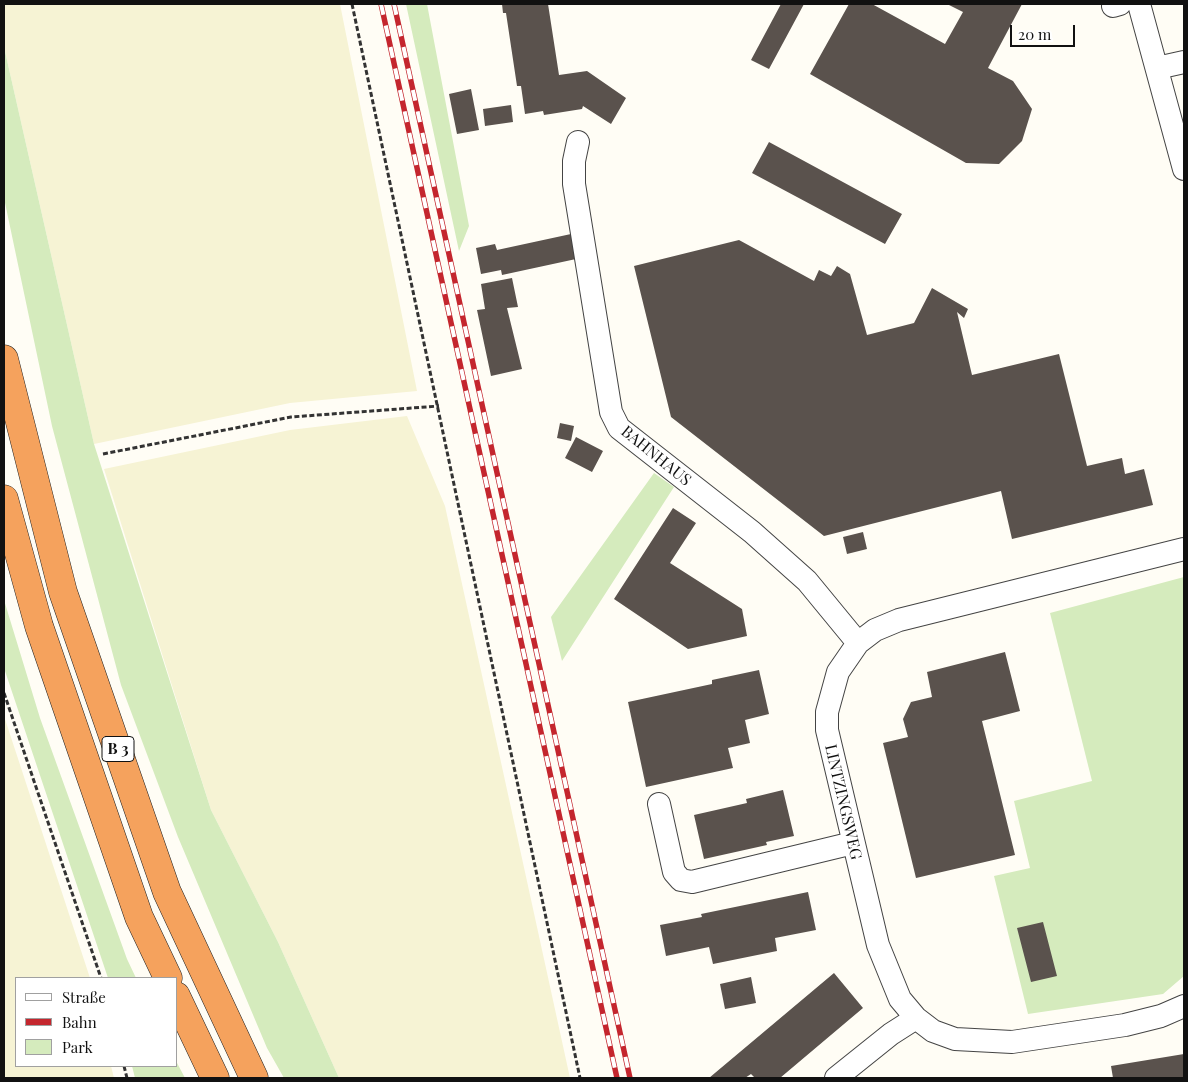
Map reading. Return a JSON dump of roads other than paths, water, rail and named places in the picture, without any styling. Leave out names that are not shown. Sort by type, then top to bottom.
[{"type":"highway","name":"B 3","points":[[4,359],[14,408],[64,592],[167,892],[254,1078]]},
{"type":"highway","name":"B 3","points":[[4,499],[48,654],[139,917],[168,977]]},
{"type":"highway","points":[[178,1000],[215,1078]]},
{"type":"street","points":[[1139,4],[1184,169]]},
{"type":"street","points":[[1157,68],[1184,62]]},
{"type":"street","name":"BAHNHAUS","points":[[578,142],[574,161],[574,184],[611,412],[619,428],[752,532],[808,581],[858,642]]},
{"type":"street","name":"LINTZINGSWEG","points":[[1184,549],[899,620],[875,630],[858,642],[838,672],[827,712],[827,730],[831,753],[878,945],[889,976],[900,999],[916,1018],[933,1031],[955,1039],[1012,1042],[1125,1025],[1161,1016],[1184,1006]]},
{"type":"street","points":[[659,804],[674,872],[681,880],[692,882],[853,843]]},
{"type":"street","points":[[836,1078],[891,1034],[916,1018]]},
{"type":"railway","points":[[381,4],[617,1078]]},
{"type":"railway","points":[[394,4],[630,1078]]}]
